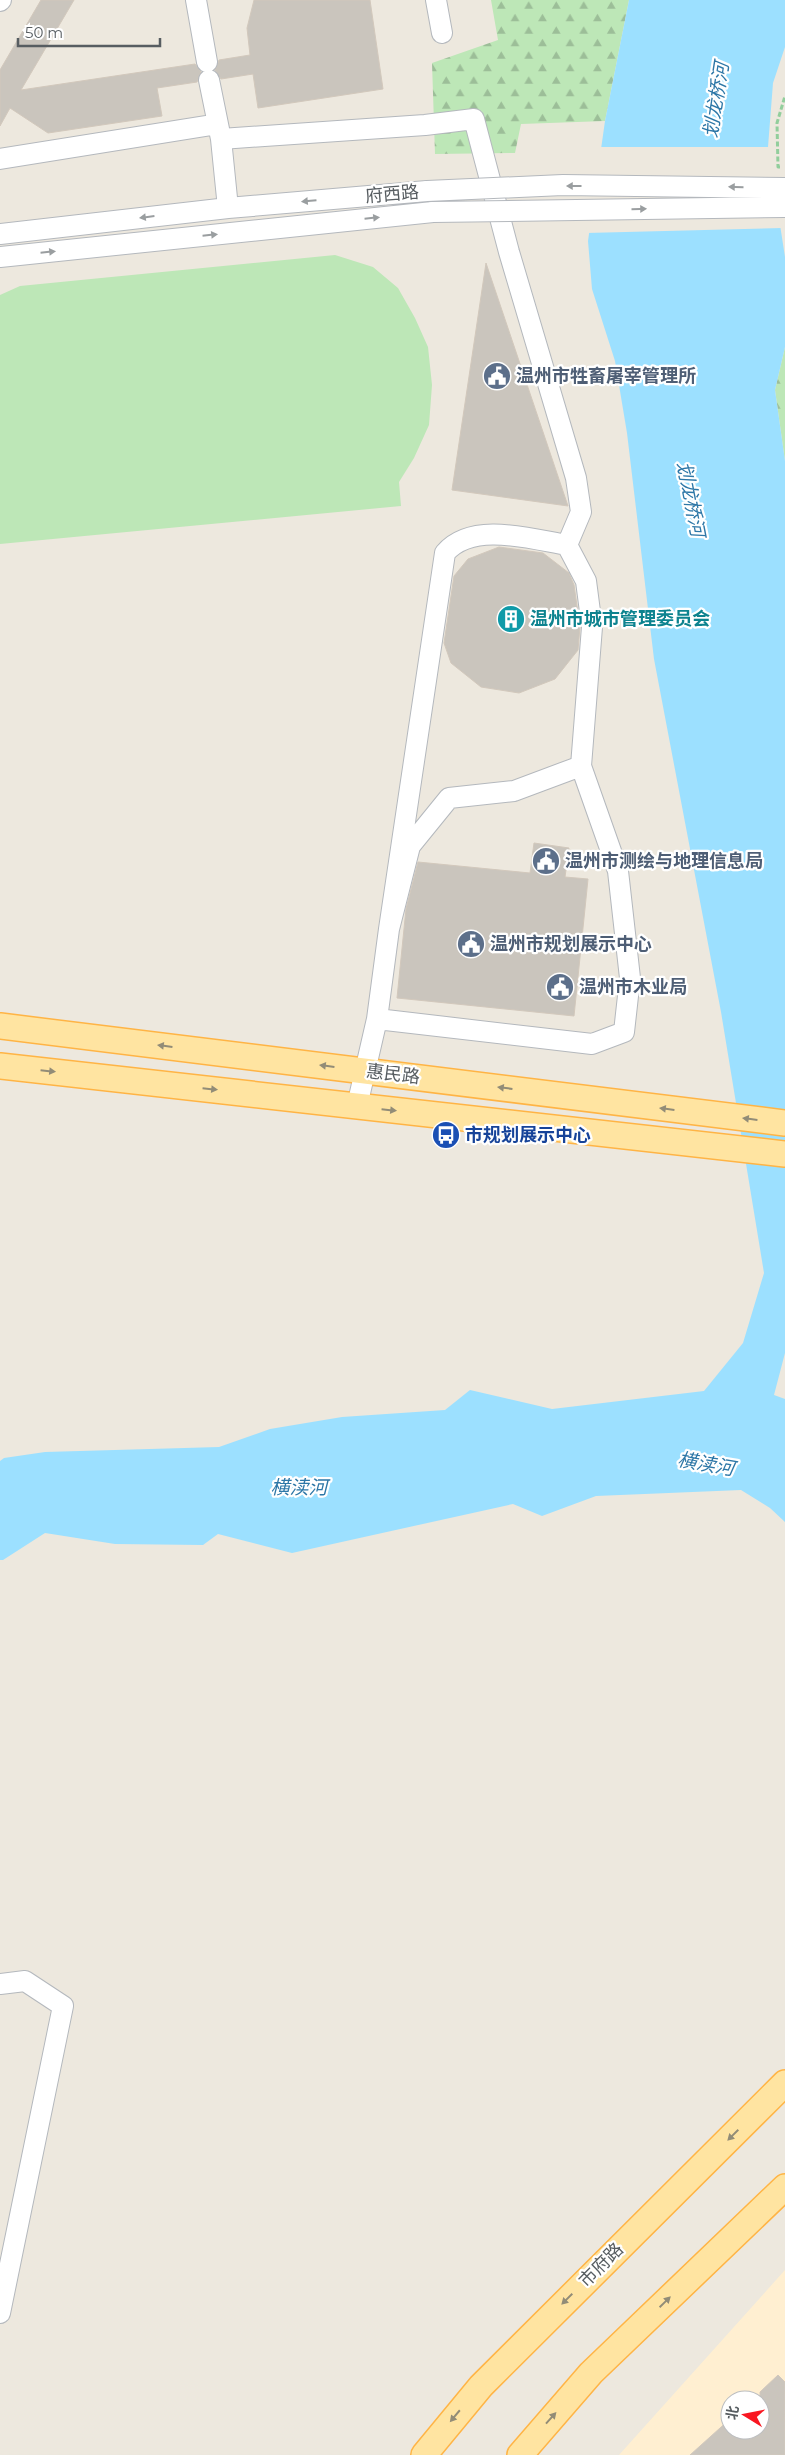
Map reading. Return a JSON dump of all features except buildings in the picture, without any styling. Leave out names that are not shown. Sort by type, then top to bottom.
[{"type":"main road","name":"惠民路","points":[[0,1026],[785,1123]]},
{"type":"main road","name":"惠民路","points":[[0,1066],[785,1154]]},
{"type":"main road","name":"市府路","points":[[424,2455],[481,2386],[785,2082]]},
{"type":"main road","points":[[520,2455],[591,2373],[785,2187]]},
{"type":"street","points":[[436,0],[442,33]]},
{"type":"street","points":[[194,1],[220,131],[228,208]]},
{"type":"street","points":[[0,159],[220,131],[425,125],[474,119],[509,252],[576,478],[582,512],[567,545]]},
{"type":"street","name":"府西路","points":[[0,234],[228,208],[427,191],[563,186],[785,188]]},
{"type":"street","name":"府西路","points":[[0,257],[433,212],[785,207]]},
{"type":"street","points":[[357,1106],[377,1019],[399,850],[445,553],[454,543],[485,534],[567,545]]},
{"type":"street","points":[[377,1019],[592,1044],[624,1032],[630,978],[618,871],[581,766],[592,627],[586,581],[567,545]]},
{"type":"street","points":[[389,929],[410,846],[449,798],[514,790],[581,766]]},
{"type":"street","points":[[0,1984],[25,1981],[63,2006],[0,2313]]},
{"type":"path","points":[[785,96],[777,123],[778,167],[785,167]]},
{"type":"shaded area","points":[[785,2270],[785,2455],[619,2455]]},
{"type":"green space","points":[[491,0],[629,0],[605,121],[521,124],[515,153],[435,154],[432,63],[498,40]]},
{"type":"green space","points":[[335,255],[373,267],[398,288],[415,318],[428,347],[432,385],[429,425],[414,458],[399,482],[401,506],[0,544],[0,295],[20,286]]},
{"type":"green space","points":[[785,347],[785,461],[775,390]]},
{"type":"water","points":[[629,0],[785,0],[785,47],[773,83],[768,147],[785,257],[785,347],[775,390],[785,461],[785,1353],[774,1395],[785,1399],[785,1522],[770,1508],[741,1490],[596,1496],[542,1516],[513,1504],[292,1553],[218,1534],[203,1545],[115,1544],[45,1533],[3,1560],[0,1560],[0,1461],[4,1458],[45,1452],[219,1447],[270,1429],[342,1417],[445,1410],[470,1390],[552,1409],[704,1391],[743,1343],[764,1273],[721,1012],[654,659],[627,433],[615,361],[592,289],[588,241],[605,121]]},
{"type":"pier","points":[[599,147],[771,147],[782,228],[586,233]]},
{"type":"place","name":"温州市牲畜屠宰管理所","points":[[497,376]]},
{"type":"place","name":"温州市城市管理委员会","points":[[511,619]]},
{"type":"place","name":"温州市测绘与地理信息局","points":[[546,861]]},
{"type":"place","name":"温州市规划展示中心","points":[[471,944]]},
{"type":"place","name":"温州市木业局","points":[[560,987]]},
{"type":"place","name":"市规划展示中心","points":[[446,1135]]},
{"type":"water label","name":"划龙桥河","points":[[716,100]]},
{"type":"water label","name":"划龙桥河","points":[[691,499]]},
{"type":"water label","name":"横渎河","points":[[706,1464]]},
{"type":"water label","name":"横渎河","points":[[299,1487]]}]
